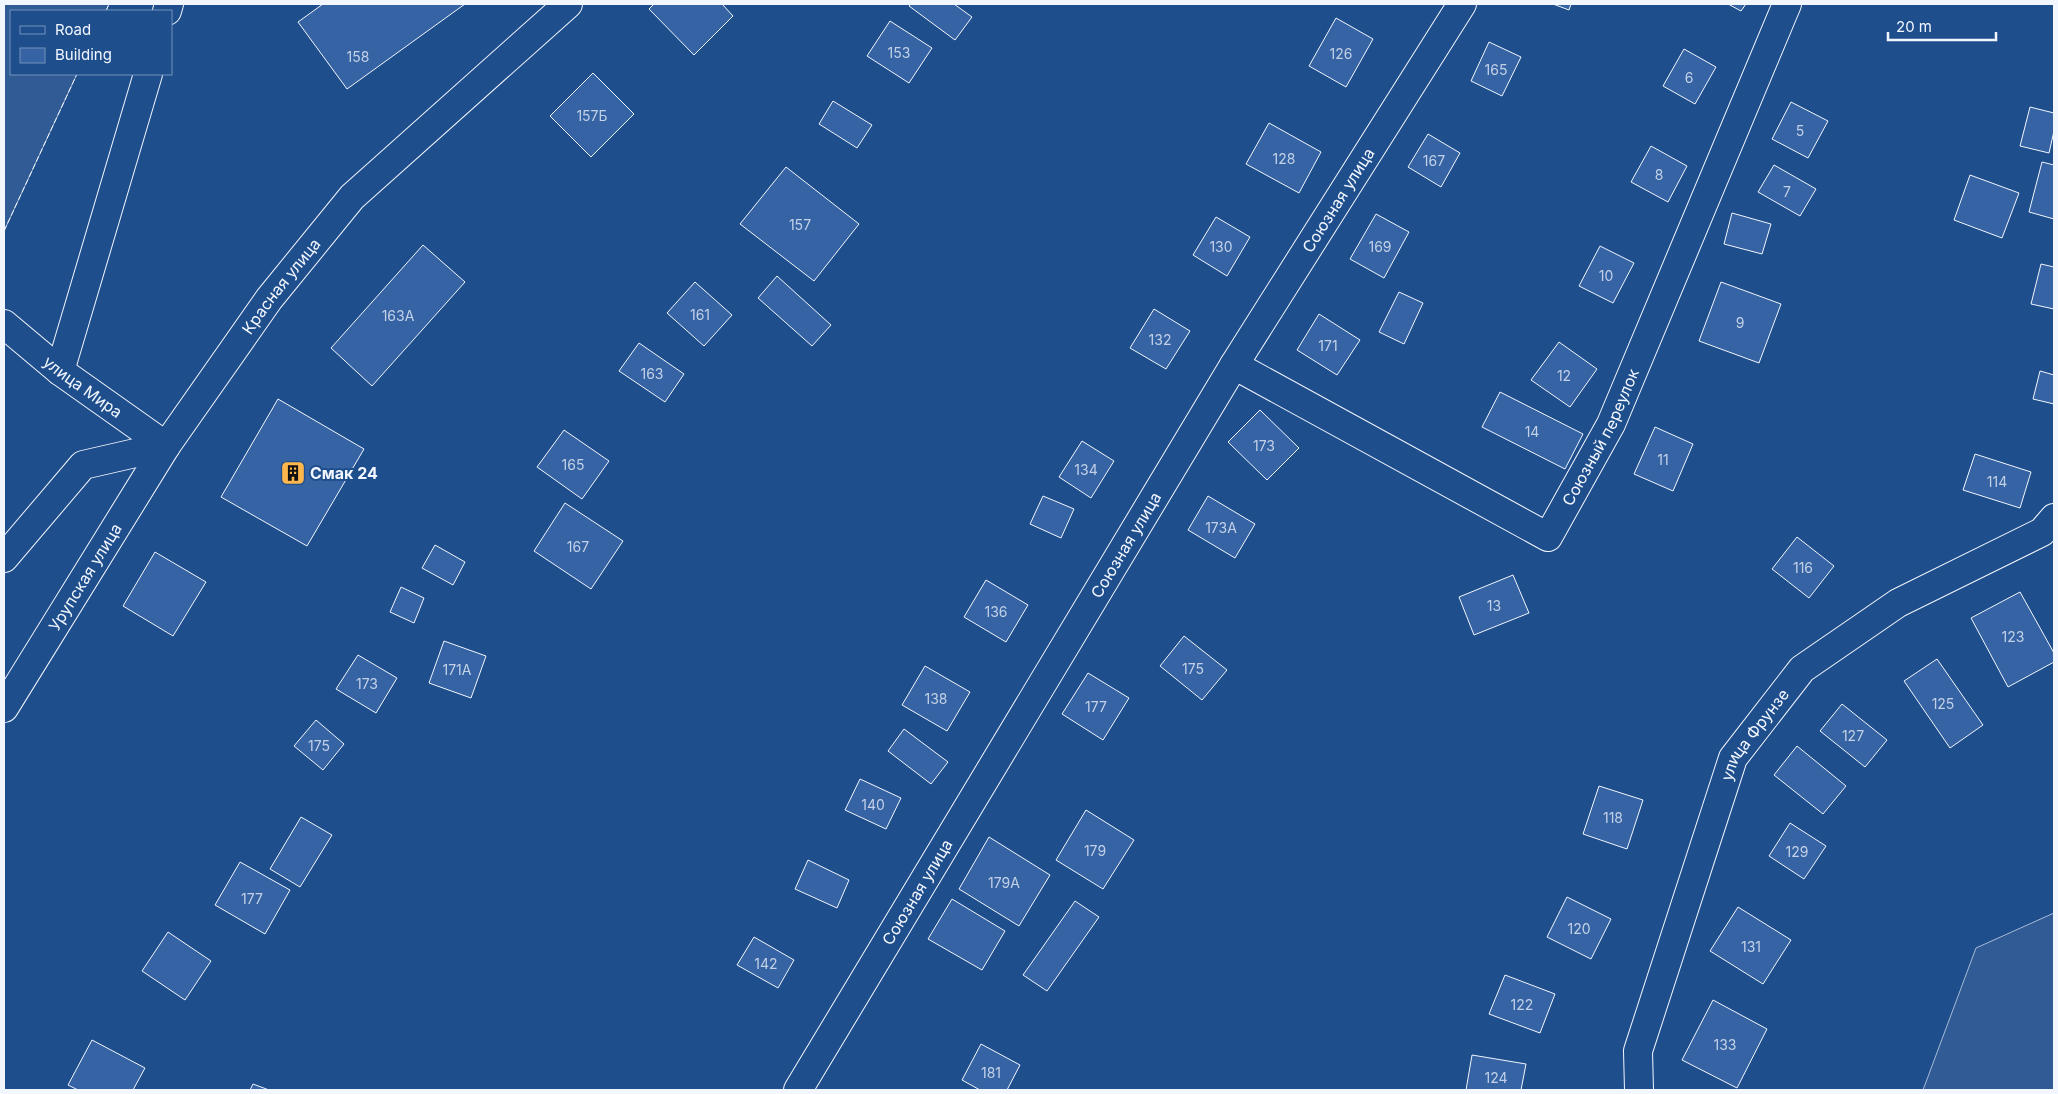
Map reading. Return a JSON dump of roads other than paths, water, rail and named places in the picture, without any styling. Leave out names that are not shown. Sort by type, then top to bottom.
[{"type":"street","name":"Красная улица","points":[[166,446],[269,299],[352,197],[568,4]]},
{"type":"street","name":"Союзная улица","points":[[798,1090],[1234,365],[1462,4]]},
{"type":"street","name":"Союзный переулок","points":[[1234,365],[1548,537],[1611,424],[1787,4]]},
{"type":"street","points":[[60,370],[148,75]]},
{"type":"street","name":"улица Мира","points":[[4,324],[60,370],[166,446]]},
{"type":"street","points":[[4,558],[83,465],[166,446]]},
{"type":"street","name":"Урупская улица","points":[[4,708],[166,446]]},
{"type":"street","name":"улица Фрунзе","points":[[1640,1090],[1638,1051],[1733,758],[1802,668],[1898,603],[2042,532],[2054,518]]},
{"type":"place","name":"Смак 24","points":[[293,473]]}]
